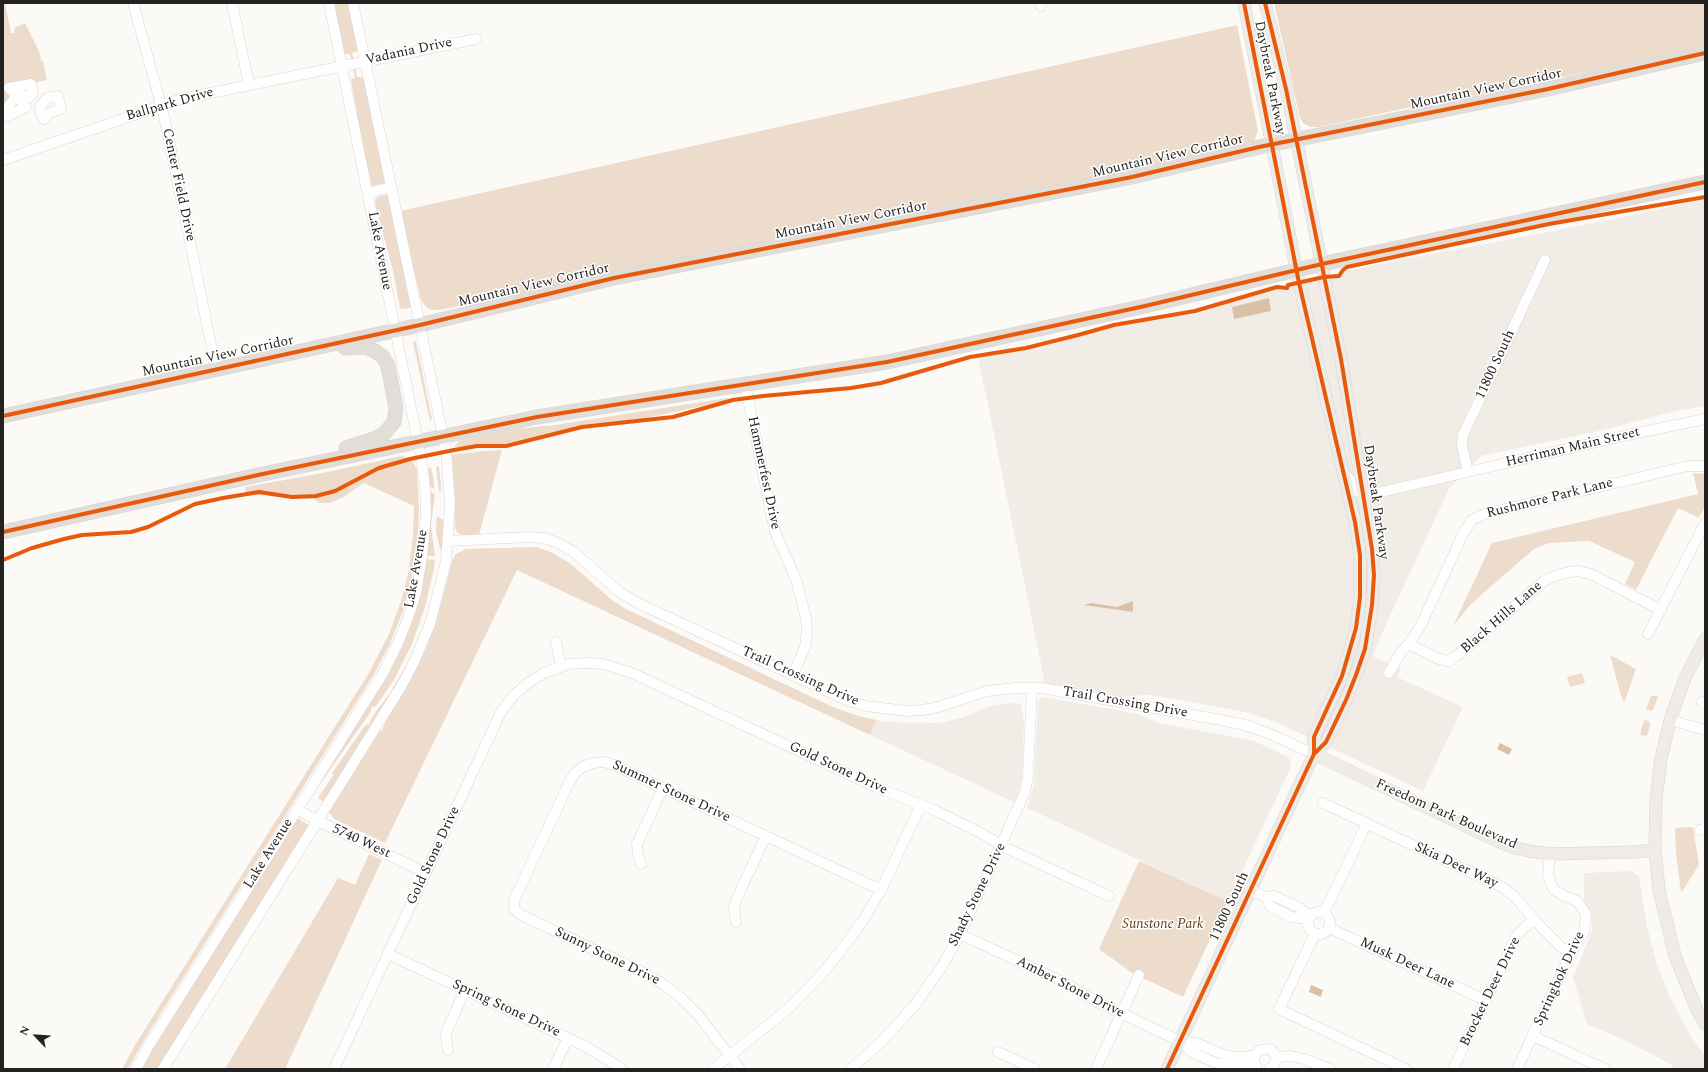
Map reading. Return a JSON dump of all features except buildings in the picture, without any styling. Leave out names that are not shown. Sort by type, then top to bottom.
[{"type":"highway","name":"Mountain View Corridor","points":[[3,416],[216,368],[420,325],[614,278],[1132,178],[1272,145],[1548,89],[1705,53]]},
{"type":"highway","points":[[3,532],[258,475],[536,417],[887,362],[1146,306],[1322,264],[1705,182]]},
{"type":"highway","points":[[134,387],[201,380],[354,346],[370,348],[383,357],[388,366],[396,408],[394,422],[388,431],[374,439],[258,475]]},
{"type":"main road","name":"Daybreak Parkway","points":[[1244,3],[1297,270],[1349,497],[1360,555],[1361,582],[1359,610],[1354,639],[1347,664],[1314,737],[1314,754]]},
{"type":"main road","name":"Daybreak Parkway","points":[[1265,3],[1282,70],[1341,359],[1364,496],[1372,549],[1374,575],[1368,634],[1361,661],[1346,700],[1326,742],[1314,754]]},
{"type":"main road","points":[[1349,497],[1358,504],[1366,543],[1372,549]]},
{"type":"main road","points":[[1705,639],[1686,678],[1670,720],[1661,759],[1657,792],[1655,850],[1659,890],[1675,956],[1697,1010],[1705,1024]]},
{"type":"main road","name":"Freedom Park Boulevard","points":[[1314,754],[1495,840],[1529,851],[1550,854],[1655,850]]},
{"type":"main road","name":"11800 South","points":[[1167,1069],[1314,754]]},
{"type":"street","name":"Center Field Drive","points":[[133,3],[161,104],[216,368]]},
{"type":"street","points":[[232,3],[249,85]]},
{"type":"street","name":"Lake Avenue","points":[[136,1069],[148,1046],[383,673],[398,643],[412,606],[422,557],[426,520],[424,473],[329,3]]},
{"type":"street","name":"Lake Avenue","points":[[163,1069],[402,685],[414,662],[434,612],[444,571],[448,541],[450,487],[443,437],[353,3]]},
{"type":"street","name":"Vadania Drive","points":[[342,66],[476,39]]},
{"type":"street","name":"Ballpark Drive","points":[[3,160],[181,98],[342,66]]},
{"type":"street","points":[[368,192],[391,187]]},
{"type":"street","name":"11800 South","points":[[1468,472],[1462,446],[1463,435],[1545,260]]},
{"type":"street","name":"Hammerfest Drive","points":[[745,384],[774,526],[796,579],[806,619],[807,631],[805,647],[793,674]]},
{"type":"street","name":"Herriman Main Street","points":[[1364,496],[1623,436],[1705,419]]},
{"type":"street","name":"Rushmore Park Lane","points":[[1389,673],[1401,652],[1409,644],[1420,625],[1463,534],[1472,520],[1484,514],[1688,466],[1705,466]]},
{"type":"street","points":[[1343,472],[1351,480],[1354,488],[1364,496]]},
{"type":"street","points":[[1648,634],[1705,523]]},
{"type":"street","name":"Trail Crossing Drive","points":[[448,541],[537,537],[558,543],[574,552],[615,588],[630,598],[844,699],[866,706],[907,711],[938,707],[987,691],[1032,688],[1055,690],[1244,725],[1274,736],[1314,754]]},
{"type":"street","name":"Black Hills Lane","points":[[1409,644],[1438,659],[1449,661],[1458,656],[1544,581],[1560,574],[1577,571],[1591,574],[1661,610]]},
{"type":"street","points":[[556,642],[561,666]]},
{"type":"street","name":"Gold Stone Drive","points":[[334,1069],[497,721],[507,704],[528,682],[561,666],[577,663],[594,663],[623,669],[876,787],[921,805],[1109,896]]},
{"type":"street","name":"Shady Stone Drive","points":[[851,1069],[882,1042],[914,1006],[943,965],[960,934],[1023,799],[1027,786],[1032,688]]},
{"type":"street","points":[[1670,720],[1705,730]]},
{"type":"street","name":"Summer Stone Drive","points":[[514,909],[514,900],[570,781],[579,769],[593,763],[609,763],[881,890]]},
{"type":"street","points":[[641,864],[637,844],[663,788]]},
{"type":"street","name":"Skia Deer Way","points":[[1324,803],[1502,887],[1514,896],[1534,920],[1561,947],[1572,953]]},
{"type":"street","points":[[713,1069],[787,1010],[821,975],[854,934],[881,890],[921,805]]},
{"type":"street","name":"5740 West","points":[[297,809],[318,821],[426,872]]},
{"type":"street","points":[[1324,913],[1367,823]]},
{"type":"street","points":[[736,922],[734,909],[736,900],[766,836]]},
{"type":"street","name":"Springbok Drive","points":[[1517,1069],[1572,953],[1584,932],[1586,914],[1577,901],[1564,896],[1553,889],[1548,874],[1550,854]]},
{"type":"street","points":[[1250,890],[1266,897],[1270,906],[1291,916],[1310,918]]},
{"type":"street","name":"Sunny Stone Drive","points":[[514,909],[520,915],[642,972],[663,984],[690,1007],[740,1069]]},
{"type":"street","points":[[1317,912],[1324,913],[1330,921],[1329,928],[1322,934],[1315,934],[1308,926],[1310,918],[1317,912]]},
{"type":"street","name":"Brocket Deer Drive","points":[[1453,1069],[1517,935],[1534,920]]},
{"type":"street","name":"Musk Deer Lane","points":[[1329,928],[1485,1000]]},
{"type":"street","name":"Amber Stone Drive","points":[[960,934],[1065,983],[1092,1000],[1180,1041],[1192,1052],[1213,1062],[1232,1066],[1257,1063],[1260,1050],[1266,1048],[1273,1051],[1276,1057]]},
{"type":"street","points":[[1315,934],[1279,1009],[1406,1069]]},
{"type":"street","name":"Spring Stone Drive","points":[[388,954],[597,1052],[622,1069]]},
{"type":"street","points":[[1096,1069],[1140,975]]},
{"type":"street","points":[[448,1050],[446,1038],[447,1030],[465,990]]},
{"type":"street","points":[[1533,1036],[1605,1069]]},
{"type":"street","points":[[553,1069],[568,1038]]},
{"type":"street","points":[[998,1052],[1035,1069]]},
{"type":"street","points":[[1269,1069],[1275,1064],[1276,1057],[1290,1056],[1304,1059],[1330,1069]]},
{"type":"shaded area","points":[[1705,199],[1705,406],[1680,410],[1603,430],[1481,456],[1449,489],[1382,633],[1373,656],[1401,669],[1397,677],[1463,707],[1423,791],[1278,723],[1241,711],[1151,695],[1124,696],[1043,683],[1044,678],[978,357],[1041,347],[1111,328],[1174,316],[1198,314],[1242,298],[1344,271],[1620,218]]},
{"type":"shaded area","points":[[1269,298],[1271,311],[1234,319],[1232,307]]},
{"type":"shaded area","points":[[1133,601],[1133,612],[1084,605],[1091,603],[1117,607]]},
{"type":"shaded area","points":[[1045,697],[1138,714],[1159,723],[1254,741],[1288,757],[1291,761],[1290,769],[1228,901],[1027,808],[1034,785],[1038,703],[1040,698]]},
{"type":"shaded area","points":[[1009,703],[1021,704],[1024,721],[1022,777],[1016,803],[870,735],[876,720],[886,722],[940,723],[962,718],[991,706]]},
{"type":"shaded area","points":[[1500,743],[1512,749],[1509,755],[1497,749]]},
{"type":"shaded area","points":[[1631,871],[1639,876],[1647,927],[1656,961],[1668,993],[1688,1032],[1705,1056],[1705,1069],[1671,1069],[1672,1065],[1624,1040],[1587,1024],[1573,977],[1592,930],[1591,913],[1584,900],[1584,873]]},
{"type":"shaded area","points":[[1311,985],[1323,990],[1321,997],[1309,992]]},
{"type":"green space","points":[[3,3],[5,3],[11,33],[15,33],[14,28],[25,23],[39,51],[41,61],[43,61],[47,80],[9,88],[15,94],[3,109]]},
{"type":"green space","points":[[334,3],[349,3],[359,51],[352,53],[357,77],[364,77],[385,183],[372,186],[370,185],[351,79],[355,78],[350,54],[344,54]]},
{"type":"green space","points":[[1274,3],[1705,3],[1705,47],[1479,95],[1434,102],[1319,127],[1310,127],[1303,123],[1300,118]]},
{"type":"green space","points":[[1237,25],[1258,131],[1254,141],[1248,144],[1120,173],[439,310],[427,308],[421,300],[400,211]]},
{"type":"green space","points":[[388,194],[412,307],[402,309],[400,308],[393,271],[375,203],[377,197]]},
{"type":"green space","points":[[413,342],[416,342],[432,420],[430,421]]},
{"type":"green space","points":[[727,398],[731,400],[641,419],[583,425],[504,444],[454,447],[459,441],[515,429],[555,425]]},
{"type":"green space","points":[[502,450],[479,535],[461,535],[456,531],[455,526],[452,455]]},
{"type":"green space","points":[[401,456],[409,458],[417,470],[419,508],[418,532],[411,582],[403,611],[389,646],[374,674],[146,1037],[128,1069],[122,1069],[135,1045],[370,671],[390,632],[401,601],[408,574],[413,536],[414,506],[364,483],[342,498],[330,503],[319,503],[314,499],[261,495],[246,496],[245,487],[318,474]]},
{"type":"green space","points":[[439,466],[441,492],[439,491],[436,467]]},
{"type":"green space","points":[[431,467],[434,489],[430,486],[428,468]]},
{"type":"green space","points":[[1693,473],[1705,474],[1705,506],[1699,518],[1678,508],[1636,590],[1625,584],[1635,562],[1589,541],[1549,543],[1534,549],[1471,604],[1453,626],[1492,543],[1698,494]]},
{"type":"green space","points":[[430,492],[435,494],[431,526],[435,557],[427,555]]},
{"type":"green space","points":[[437,516],[445,521],[443,549],[440,549],[436,532]]},
{"type":"green space","points":[[536,547],[551,552],[571,564],[613,601],[626,609],[835,708],[876,720],[870,735],[517,570],[385,843],[334,819],[329,812],[380,730],[382,731],[386,720],[423,655],[436,622],[453,558],[456,554],[466,549]]},
{"type":"green space","points":[[426,559],[435,560],[434,568],[426,604],[412,644],[394,680],[377,705],[374,707],[372,706],[370,713],[320,784],[319,783],[372,698]]},
{"type":"green space","points":[[438,571],[440,572],[427,622],[406,670],[324,802],[318,798],[334,774],[332,773],[366,724],[369,725],[372,717],[390,693],[409,660],[421,633],[430,606]]},
{"type":"green space","points":[[1610,655],[1636,669],[1624,703],[1620,692]]},
{"type":"green space","points":[[1582,673],[1585,683],[1570,687],[1567,677]]},
{"type":"green space","points":[[1651,696],[1658,696],[1652,711],[1646,709]]},
{"type":"green space","points":[[1644,720],[1649,721],[1650,725],[1647,736],[1640,735]]},
{"type":"green space","points":[[297,818],[310,826],[159,1069],[140,1069]]},
{"type":"green space","points":[[1693,827],[1699,865],[1681,893],[1676,853],[1675,828]]},
{"type":"green space","points":[[369,854],[382,860],[285,1069],[225,1069],[338,878],[355,885]]},
{"type":"green space","name":"Sunstone Park","points":[[1139,861],[1228,901],[1183,997],[1132,973],[1099,949]]},
{"type":"cycle path","points":[[1244,3],[1299,283],[1355,522],[1360,555],[1360,597],[1356,628],[1342,676],[1314,737],[1314,754]]},
{"type":"cycle path","points":[[1167,1069],[1314,754],[1326,742],[1346,700],[1365,649],[1372,605],[1374,575],[1372,549],[1341,359],[1286,89],[1265,3]]},
{"type":"cycle path","points":[[3,416],[420,325],[614,278],[1132,177],[1259,147],[1548,89],[1705,53]]},
{"type":"cycle path","points":[[3,532],[258,475],[537,417],[887,362],[1145,306],[1322,264],[1705,182]]},
{"type":"cycle path","points":[[3,560],[32,548],[82,535],[131,532],[148,527],[195,504],[223,498],[259,492],[292,497],[316,496],[335,491],[379,468],[410,459],[454,450],[477,446],[506,446],[582,427],[673,417],[733,400],[851,388],[881,383],[970,357],[1026,348],[1114,325],[1195,311],[1277,287],[1287,288],[1288,285],[1324,277],[1339,276],[1347,267],[1549,224],[1705,197]]}]
